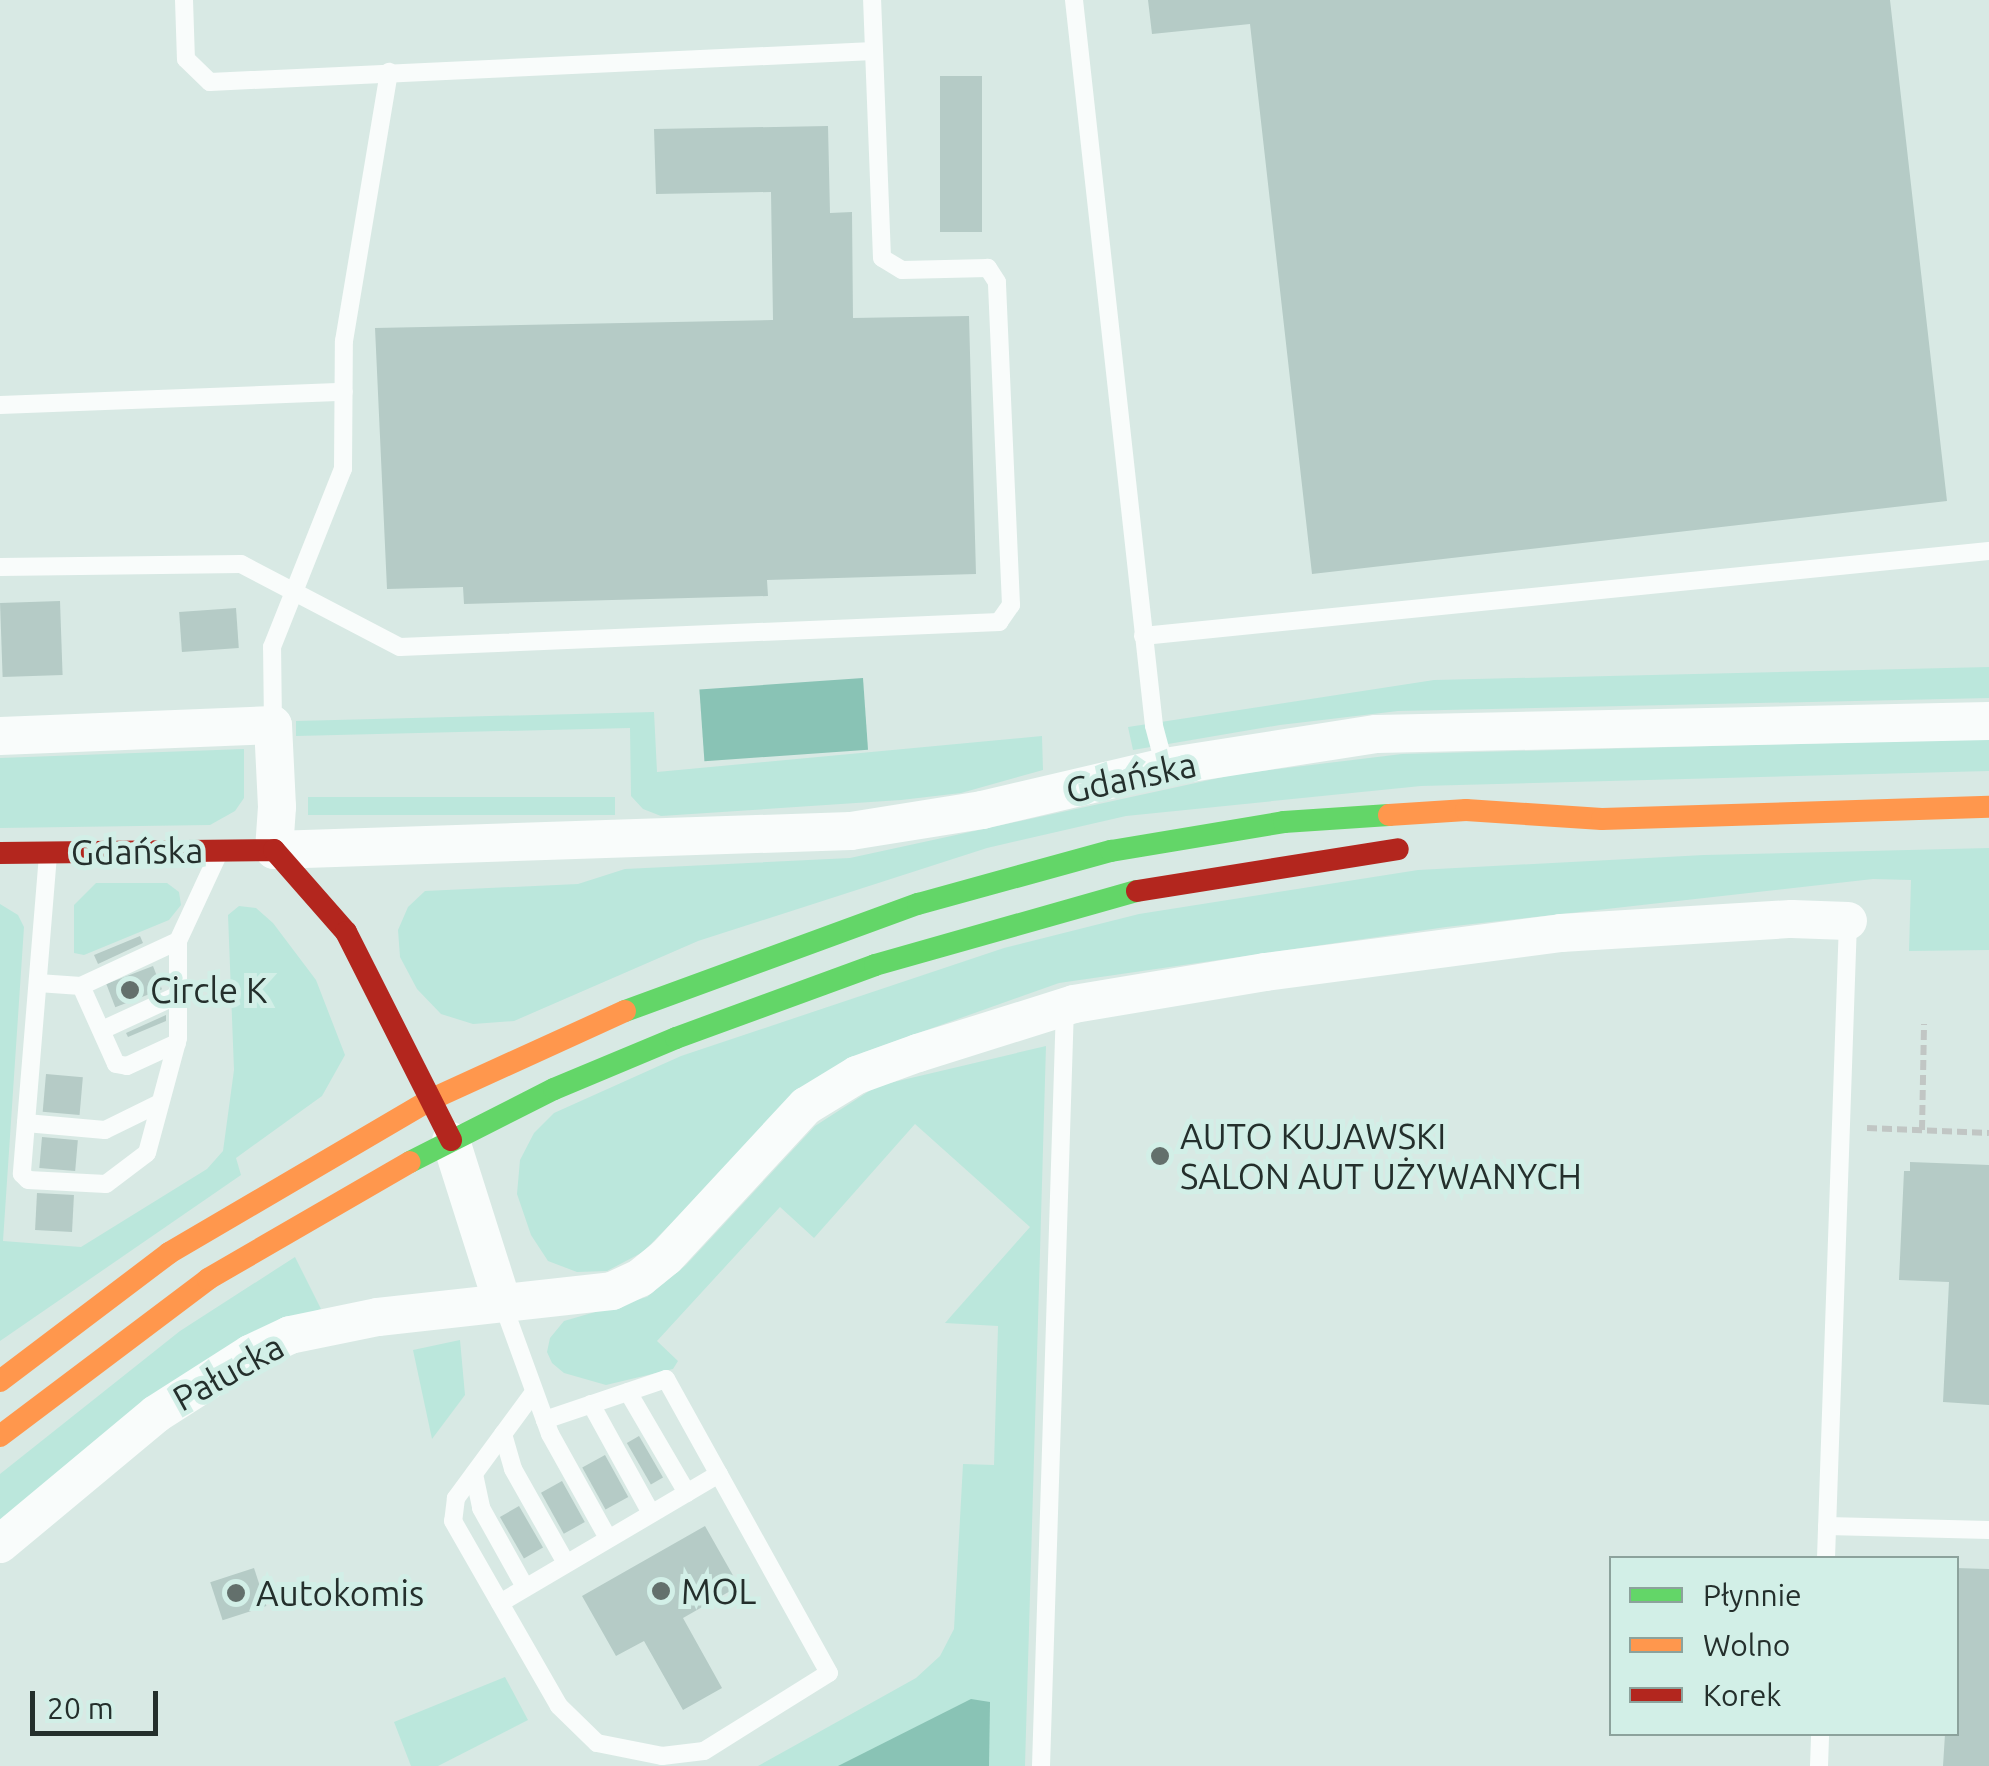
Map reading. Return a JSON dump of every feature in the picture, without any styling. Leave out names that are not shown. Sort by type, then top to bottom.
[{"type":"main road","name":"Gdańska","points":[[0,1381],[170,1253],[432,1099],[638,1004],[744,962],[918,904],[1112,851],[1321,819],[1466,810],[1602,819],[1989,808]]},
{"type":"main road","name":"Gdańska","points":[[1506,835],[1602,819]]},
{"type":"main road","points":[[0,1436],[130,1333],[208,1279],[383,1175],[554,1089],[676,1038],[875,965],[1147,888],[1414,847]]},
{"type":"main road","name":"Gdańska","points":[[0,853],[274,850]]},
{"type":"main road","points":[[274,850],[346,932],[451,1141]]},
{"type":"street","name":"Gdańska","points":[[274,850],[851,831],[982,810],[1165,767],[1376,734],[1989,721]]},
{"type":"street","points":[[0,736],[273,726],[277,806],[274,850]]},
{"type":"street","points":[[451,1141],[502,1302],[612,1291],[640,1278],[666,1257],[806,1106],[857,1075],[1065,1006],[1266,972],[1561,933],[1792,919],[1848,921]]},
{"type":"street","name":"Pałucka","points":[[0,1544],[156,1414],[250,1354],[290,1335],[349,1322],[502,1302]]},
{"type":"lane","points":[[184,0],[186,59],[210,82],[873,51]]},
{"type":"lane","points":[[0,567],[241,564],[400,647],[999,622],[1011,605],[997,282],[988,268],[902,270],[882,258],[872,0]]},
{"type":"lane","points":[[1074,0],[1143,636],[1154,726],[1165,767]]},
{"type":"lane","points":[[273,726],[272,647],[343,469],[344,342],[389,72]]},
{"type":"lane","points":[[0,405],[344,392]]},
{"type":"lane","points":[[1143,636],[1989,551],[1989,568]]},
{"type":"lane","points":[[48,853],[22,1174],[28,1180],[106,1184],[147,1153],[177,1044],[178,941],[220,850]]},
{"type":"lane","points":[[1826,1556],[1848,921]]},
{"type":"lane","points":[[38,983],[81,986],[178,941]]},
{"type":"lane","points":[[81,986],[116,1064],[127,1066],[177,1044]]},
{"type":"lane","points":[[102,1030],[178,996]]},
{"type":"lane","points":[[1041,1766],[1065,1006]]},
{"type":"lane","points":[[26,1123],[105,1130],[160,1103]]},
{"type":"lane","points":[[502,1302],[545,1420],[608,1538]]},
{"type":"lane","points":[[534,1392],[456,1498],[453,1521],[558,1706],[596,1743],[662,1756],[704,1751],[829,1674],[666,1379],[545,1420]]},
{"type":"lane","points":[[628,1392],[687,1493]]},
{"type":"lane","points":[[591,1404],[651,1513]]},
{"type":"lane","points":[[503,1434],[513,1469],[566,1563]]},
{"type":"lane","points":[[474,1474],[481,1508],[526,1587]]},
{"type":"lane","points":[[500,1602],[719,1474]]},
{"type":"lane","points":[[1827,1526],[1989,1530]]},
{"type":"lane","points":[[1819,1766],[1820,1736]]},
{"type":"path","points":[[1922,1130],[1924,1024]]},
{"type":"path","points":[[1841,1127],[1989,1133]]},
{"type":"shaded area","points":[[1989,667],[1989,698],[1398,711],[1280,725],[1133,750],[1128,727],[1434,680]]},
{"type":"shaded area","points":[[863,678],[868,750],[704,761],[699,689]]},
{"type":"shaded area","points":[[654,712],[657,772],[1042,736],[1043,770],[961,793],[661,816],[643,809],[631,796],[630,728],[296,736],[296,721]]},
{"type":"shaded area","points":[[1989,739],[1989,771],[1421,786],[1126,816],[987,848],[698,941],[514,1021],[473,1024],[441,1014],[417,989],[400,957],[398,930],[408,907],[425,891],[578,884],[625,869],[850,858],[1237,774],[1402,754]]},
{"type":"shaded area","points":[[244,749],[244,798],[235,811],[210,825],[0,828],[0,758]]},
{"type":"shaded area","points":[[308,797],[615,797],[615,815],[308,815]]},
{"type":"shaded area","points":[[1989,848],[1989,950],[1909,951],[1911,880],[1873,879],[1446,927],[1059,983],[862,1053],[810,1082],[643,1252],[607,1271],[577,1272],[548,1261],[531,1235],[517,1194],[520,1160],[534,1133],[554,1113],[681,1056],[1004,948],[1139,914],[1418,870],[1704,855]]},
{"type":"shaded area","points":[[96,883],[167,883],[179,892],[181,905],[169,920],[84,955],[74,953],[74,905]]},
{"type":"shaded area","points":[[0,904],[18,915],[24,927],[3,1241],[81,1247],[207,1169],[223,1151],[234,1070],[228,915],[239,906],[256,908],[273,923],[316,980],[345,1055],[322,1096],[236,1158],[241,1175],[0,1341]]},
{"type":"shaded area","points":[[1046,1046],[1025,1766],[758,1766],[916,1678],[940,1656],[954,1629],[963,1464],[994,1465],[998,1326],[945,1323],[1030,1227],[915,1124],[814,1238],[780,1207],[657,1341],[678,1361],[673,1369],[606,1385],[564,1373],[552,1363],[547,1352],[550,1338],[564,1321],[647,1297],[686,1265],[815,1126],[877,1086]]},
{"type":"shaded area","points":[[295,1257],[321,1309],[269,1326],[0,1525],[0,1474],[180,1331]]},
{"type":"shaded area","points":[[460,1340],[465,1395],[432,1439],[413,1350]]},
{"type":"shaded area","points":[[505,1677],[528,1720],[438,1766],[411,1766],[394,1722]]},
{"type":"shaded area","points":[[971,1699],[990,1702],[989,1766],[838,1766]]},
{"type":"building","points":[[1148,0],[1890,0],[1947,501],[1312,574],[1250,24],[1152,34]]},
{"type":"building","points":[[940,76],[982,76],[982,232],[940,232]]},
{"type":"building","points":[[828,126],[830,213],[852,212],[853,318],[969,316],[976,574],[767,580],[768,596],[464,604],[463,587],[387,589],[375,328],[773,320],[771,192],[656,194],[654,129]]},
{"type":"building","points":[[60,601],[63,675],[3,677],[0,603]]},
{"type":"building","points":[[236,608],[239,648],[182,652],[179,612]]},
{"type":"building","points":[[140,936],[143,943],[98,964],[94,955]]},
{"type":"building","points":[[153,966],[162,989],[115,1007],[106,984]]},
{"type":"building","points":[[166,1015],[166,1021],[128,1037],[126,1033]]},
{"type":"building","points":[[46,1074],[83,1077],[80,1115],[43,1112]]},
{"type":"building","points":[[42,1137],[78,1140],[75,1171],[39,1168]]},
{"type":"building","points":[[1910,1162],[1989,1165],[1989,1405],[1943,1402],[1949,1282],[1899,1280],[1904,1171],[1910,1171]]},
{"type":"building","points":[[37,1193],[74,1195],[72,1232],[35,1230]]},
{"type":"building","points":[[639,1436],[663,1478],[651,1485],[627,1443]]},
{"type":"building","points":[[605,1455],[628,1497],[606,1510],[582,1468]]},
{"type":"building","points":[[562,1481],[585,1522],[564,1534],[541,1493]]},
{"type":"building","points":[[519,1506],[543,1548],[524,1559],[500,1517]]},
{"type":"building","name":"MOL","points":[[705,1526],[739,1586],[683,1618],[722,1688],[683,1710],[644,1641],[616,1656],[582,1596]]},
{"type":"building","points":[[254,1568],[266,1606],[223,1620],[210,1582]]},
{"type":"building","points":[[1959,1568],[1989,1569],[1989,1766],[1943,1766],[1945,1736],[1959,1736]]},
{"type":"traffic: fast","points":[[625,1011],[918,904],[1111,851],[1284,822],[1389,815]]},
{"type":"traffic: fast","points":[[410,1162],[554,1089],[676,1038],[875,965],[1137,891]]},
{"type":"traffic: slow","points":[[1389,815],[1466,810],[1602,819],[1989,807]]},
{"type":"traffic: slow","points":[[0,1381],[169,1253],[432,1099],[625,1011]]},
{"type":"traffic: slow","points":[[0,1436],[208,1279],[410,1162]]},
{"type":"traffic: jam","points":[[1137,891],[1398,849]]},
{"type":"traffic: jam","points":[[0,853],[274,850],[346,932],[451,1140]]},
{"type":"place","name":"Circle K","points":[[130,990]]},
{"type":"place","name":"AUTO KUJAWSKI SALON AUT UŻYWANYCH","points":[[1160,1156]]},
{"type":"place","name":"MOL","points":[[661,1591]]},
{"type":"place","name":"Autokomis","points":[[236,1593]]}]
